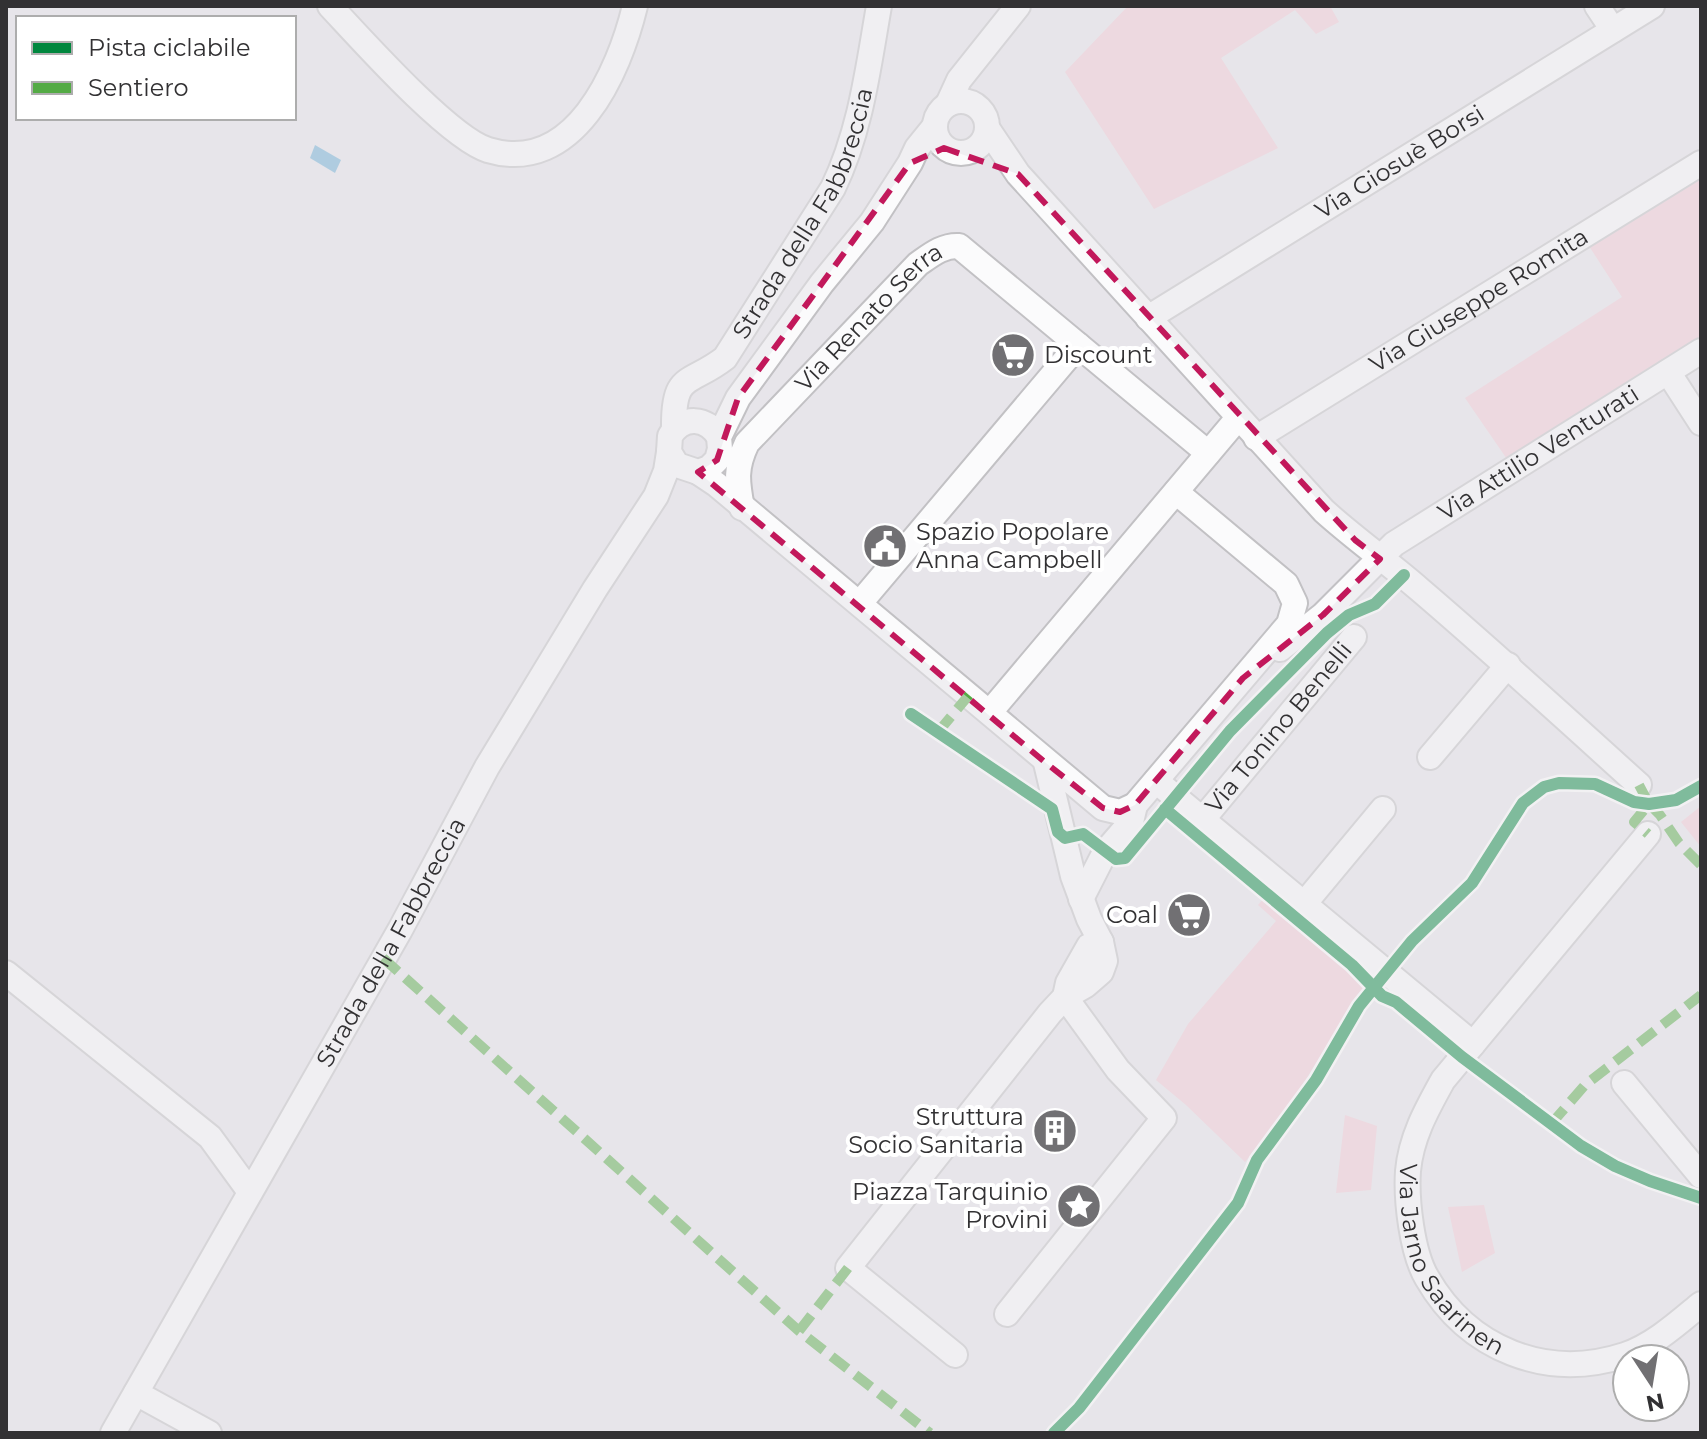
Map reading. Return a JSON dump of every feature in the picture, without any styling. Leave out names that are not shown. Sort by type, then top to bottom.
[{"type":"street","points":[[330,6],[435,114],[462,136],[486,150],[516,155],[541,151],[552,145],[586,114],[610,78],[620,56],[635,6]]},
{"type":"street","name":"Strada della Fabbreccia","points":[[694,472],[677,465],[693,432],[680,389],[685,381],[725,358],[833,188],[848,158],[859,120],[879,6]]},
{"type":"street","points":[[974,59],[983,118],[982,143],[970,152],[961,154],[939,138],[938,114],[948,104],[959,80],[974,59],[1018,6]]},
{"type":"street","points":[[1597,6],[1613,30]]},
{"type":"street","name":"Via Giosuè Borsi","points":[[1148,318],[1652,6]]},
{"type":"street","points":[[948,104],[964,101],[983,118],[1018,174],[1324,511],[1508,665],[1639,785]]},
{"type":"street","name":"Strada della Fabbreccia","points":[[113,1433],[400,930],[487,767],[595,589],[656,496],[666,471],[693,432],[738,398],[822,283],[872,222],[917,148],[939,138]]},
{"type":"street","points":[[970,152],[1018,174]]},
{"type":"street","name":"Via Giuseppe Romita","points":[[1256,438],[1701,163]]},
{"type":"street","name":"Via Renato Serra","points":[[742,508],[737,482],[738,462],[747,443],[918,264],[950,245],[959,246],[1208,453]]},
{"type":"street","points":[[860,603],[1078,345]]},
{"type":"street","name":"Via Attilio Venturati","points":[[1380,559],[1394,544],[1701,351]]},
{"type":"street","points":[[1668,372],[1701,423]]},
{"type":"street","points":[[990,712],[1238,418]]},
{"type":"street","name":"Strada della Fabbreccia","points":[[656,496],[694,472],[709,468],[717,460],[720,449],[693,432]]},
{"type":"street","points":[[694,472],[716,484],[860,603],[1046,763],[1103,808],[1120,812],[1135,805],[1289,624],[1295,603],[1286,584],[1176,492]]},
{"type":"street","points":[[1243,678],[1323,615],[1380,559]]},
{"type":"street","name":"Via Tonino Benelli","points":[[1202,820],[1354,637]]},
{"type":"street","points":[[1430,757],[1508,665]]},
{"type":"street","points":[[955,1355],[848,1268],[1065,997],[1101,972],[1105,961],[1101,942],[1081,899],[1046,763]]},
{"type":"street","name":"Via Tonino Benelli","points":[[1156,781],[1473,1044]]},
{"type":"street","points":[[1081,899],[1105,852],[1131,822],[1135,805]]},
{"type":"street","points":[[1304,904],[1383,809]]},
{"type":"street","name":"Via Jarno Saarinen","points":[[1648,834],[1443,1080],[1419,1124],[1408,1170],[1410,1223],[1425,1276],[1455,1317],[1492,1345],[1536,1362],[1584,1364],[1627,1354],[1663,1336],[1701,1304]]},
{"type":"street","points":[[6,973],[210,1137],[250,1192]]},
{"type":"street","points":[[1007,1314],[1164,1118],[1118,1070],[1065,997]]},
{"type":"street","points":[[1624,1083],[1701,1176]]},
{"type":"street","points":[[136,1393],[209,1433]]},
{"type":"highlighted area","points":[[944,148],[1018,174],[1355,540],[1380,559],[1323,615],[1243,678],[1135,805],[1120,812],[1103,808],[1046,763],[698,472],[717,460],[738,398],[910,163]]},
{"type":"shaded area","points":[[1128,6],[1330,6],[1339,22],[1316,34],[1295,10],[1221,58],[1278,148],[1154,209],[1065,72]]},
{"type":"shaded area","points":[[1701,173],[1701,340],[1509,462],[1465,398],[1622,297],[1587,243]]},
{"type":"shaded area","points":[[1701,806],[1701,847],[1681,822]]},
{"type":"shaded area","points":[[1265,897],[1343,963],[1365,988],[1357,996],[1286,1112],[1245,1162],[1156,1080],[1188,1024],[1276,921],[1258,905]]},
{"type":"shaded area","points":[[1345,1115],[1377,1126],[1371,1190],[1336,1193]]},
{"type":"shaded area","points":[[1484,1205],[1495,1253],[1462,1272],[1448,1207]]},
{"type":"water","points":[[315,145],[341,160],[335,173],[310,158]]},
{"type":"marked path","points":[[938,732],[969,695]]},
{"type":"marked path","points":[[1639,785],[1649,804],[1634,822],[1648,834]]},
{"type":"marked path","points":[[1649,804],[1679,843],[1701,865]]},
{"type":"marked path","points":[[383,958],[799,1331],[930,1433]]},
{"type":"marked path","points":[[1551,1124],[1585,1085],[1701,995]]},
{"type":"marked path","points":[[799,1331],[848,1268]]},
{"type":"cycle path","points":[[911,714],[1052,809],[1058,832],[1065,838],[1083,834],[1116,859],[1125,858],[1230,731],[1327,633],[1349,615],[1375,604],[1404,575]]},
{"type":"cycle path","points":[[1054,1433],[1079,1408],[1238,1203],[1257,1160],[1316,1080],[1359,1006],[1412,941],[1472,883],[1523,803],[1544,787],[1559,783],[1595,784],[1634,802],[1649,804],[1676,800],[1701,786]]},
{"type":"cycle path","points":[[1165,809],[1352,965],[1382,996],[1396,1002],[1462,1057],[1581,1146],[1615,1166],[1701,1198]]},
{"type":"place","name":"Discount","points":[[1013,355]]},
{"type":"place","name":"Spazio Popolare Anna Campbell","points":[[885,546]]},
{"type":"place","name":"Coal","points":[[1189,915]]},
{"type":"place","name":"Struttura Socio Sanitaria","points":[[1055,1131]]},
{"type":"place","name":"Piazza Tarquinio Provini","points":[[1079,1206]]}]
